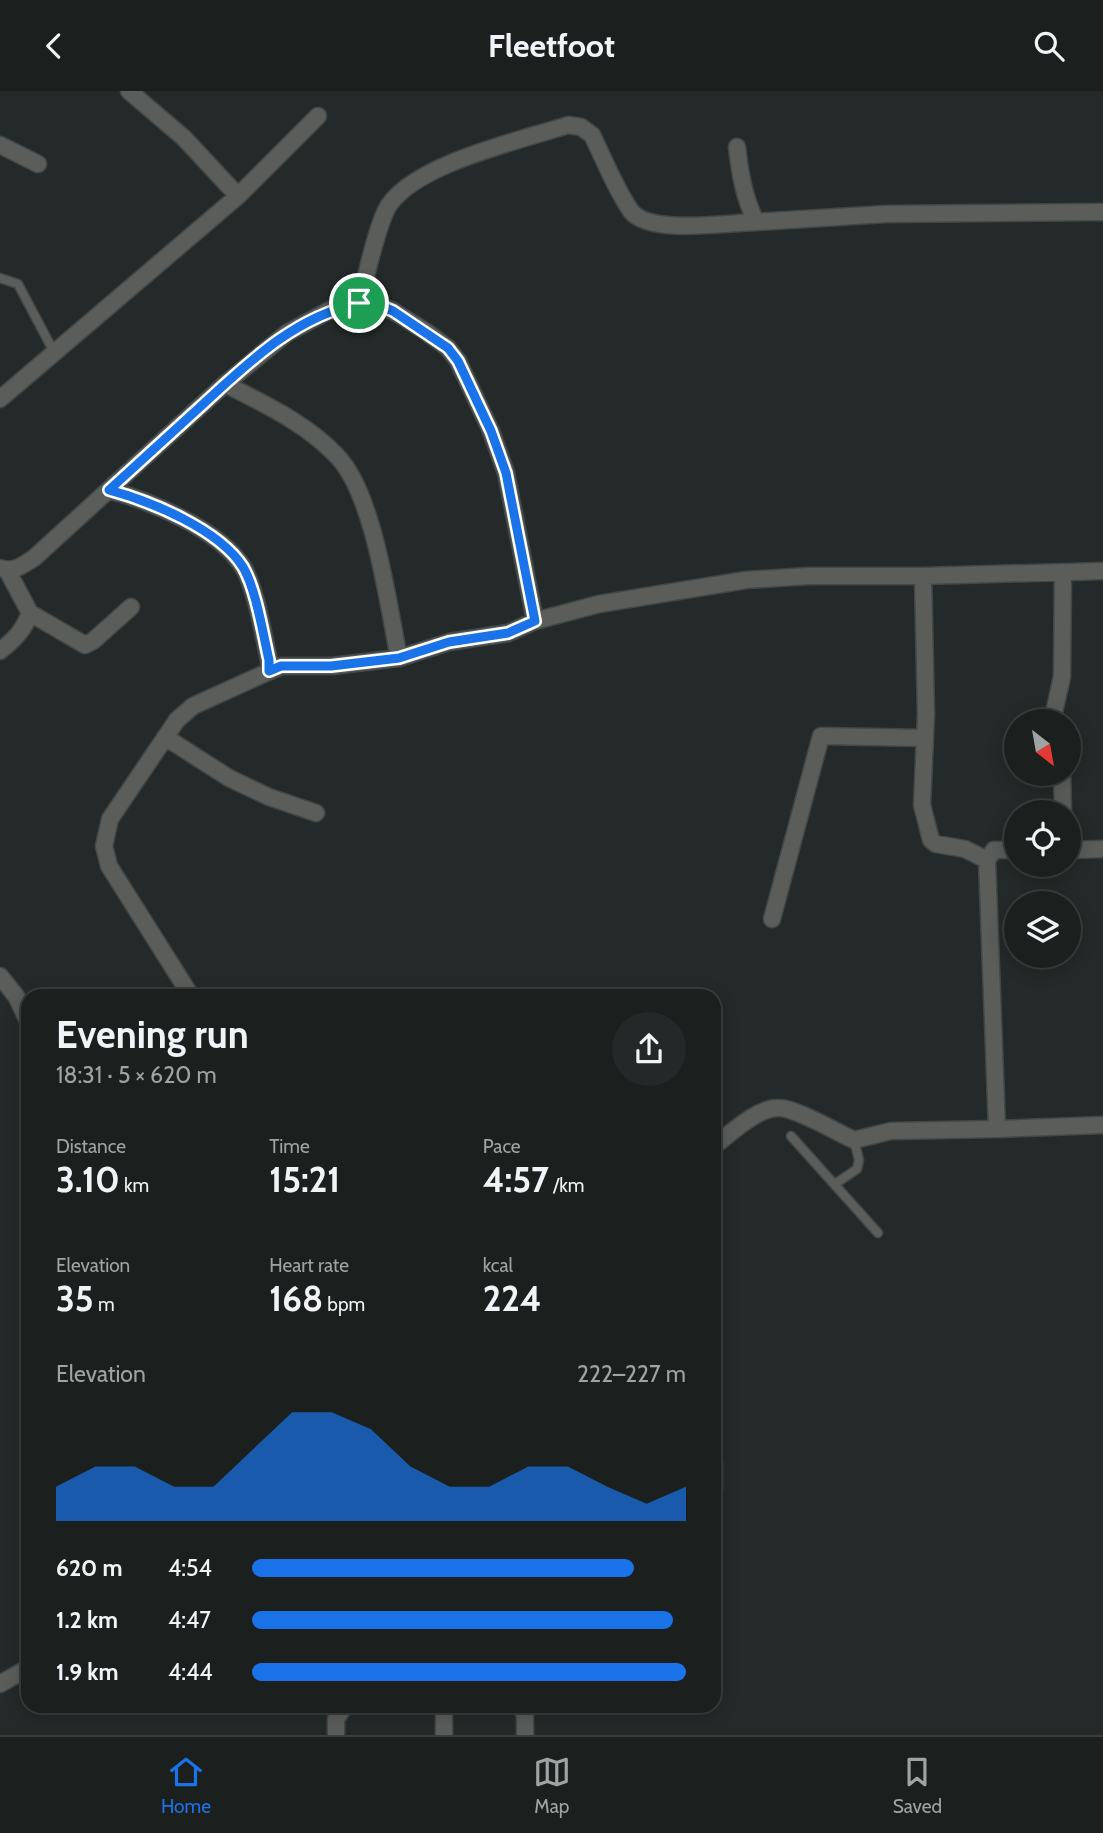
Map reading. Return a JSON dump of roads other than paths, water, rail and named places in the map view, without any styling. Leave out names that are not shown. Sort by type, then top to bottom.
[{"type":"street","points":[[128,91],[184,138],[238,196]]},
{"type":"street","points":[[0,399],[55,355],[238,196],[318,116]]},
{"type":"street","points":[[359,303],[388,207],[411,183],[452,163],[568,125],[581,127],[592,135],[632,213],[645,223],[665,226],[886,214],[1103,212]]},
{"type":"street","points":[[0,145],[38,164]]},
{"type":"street","points":[[737,147],[741,185],[746,203],[756,222]]},
{"type":"street","points":[[131,607],[87,645],[82,645],[30,614],[4,569],[18,568],[34,558],[225,384],[287,333],[332,309],[359,303],[374,303],[393,311],[448,348],[458,361],[491,431],[506,473],[535,621]]},
{"type":"street","points":[[225,384],[298,423],[337,455],[349,471],[366,508],[374,537],[399,658]]},
{"type":"street","points":[[109,490],[141,498],[167,510],[200,529],[233,555],[249,580],[269,660],[269,671]]},
{"type":"street","points":[[187,989],[109,866],[104,846],[110,819],[177,720],[193,706],[269,671],[281,666],[331,666],[399,658],[449,642],[508,633],[535,621],[599,604],[746,580],[809,576],[1103,571]]},
{"type":"street","points":[[1055,709],[1062,677],[1063,573]]},
{"type":"street","points":[[923,576],[925,738],[922,805],[931,840],[936,844],[965,849],[987,860]]},
{"type":"street","points":[[0,651],[13,641],[26,625],[30,614]]},
{"type":"street","points":[[772,919],[821,736],[925,738]]},
{"type":"street","points":[[165,737],[229,778],[269,797],[316,813]]},
{"type":"street","points":[[1081,850],[1103,849]]},
{"type":"street","points":[[997,1129],[987,860],[994,850],[1004,850]]},
{"type":"street","points":[[2,984],[21,1004]]},
{"type":"street","points":[[721,1141],[748,1121],[779,1107],[792,1110],[858,1140],[891,1131],[1103,1125]]},
{"type":"street","points":[[0,1684],[21,1672]]},
{"type":"street","points":[[336,1735],[337,1719],[341,1713]]},
{"type":"street","points":[[444,1713],[444,1735]]},
{"type":"street","points":[[524,1713],[525,1735]]},
{"type":"lane","points":[[0,278],[18,284],[55,355]]},
{"type":"lane","points":[[791,1136],[878,1233]]},
{"type":"lane","points":[[835,1184],[857,1169],[858,1140]]}]
